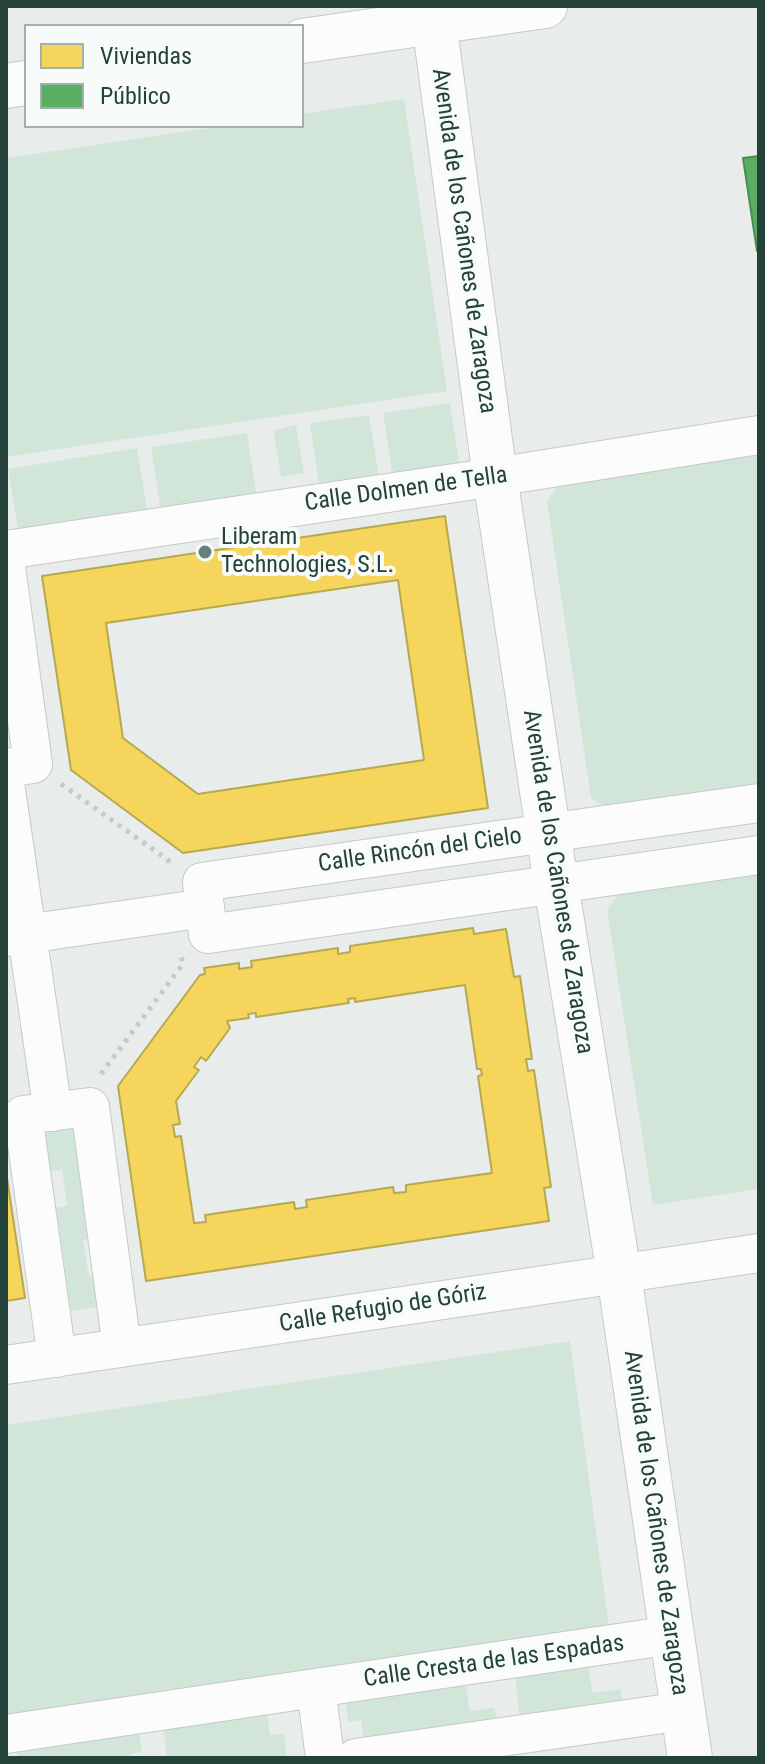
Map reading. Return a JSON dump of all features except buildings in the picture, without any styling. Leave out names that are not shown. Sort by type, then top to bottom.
[{"type":"street","points":[[304,41],[432,14],[545,6]]},
{"type":"street","name":"Avenida de los Cañones de Zaragoza","points":[[432,14],[495,477],[619,1274],[690,1758]]},
{"type":"street","name":"Calle Dolmen de Tella","points":[[6,550],[759,435]]},
{"type":"street","points":[[6,567],[33,764],[6,768]]},
{"type":"street","points":[[6,790],[17,936],[53,1112]]},
{"type":"street","name":"Calle Rincón del Cielo","points":[[205,908],[202,882],[759,803]]},
{"type":"street","points":[[17,936],[205,908],[208,934],[759,855]]},
{"type":"street","points":[[57,1358],[23,1115],[90,1107],[122,1348]]},
{"type":"street","name":"Calle Refugio de Góriz","points":[[6,1365],[759,1253]]},
{"type":"street","name":"Calle Cresta de las Espadas","points":[[6,1734],[672,1635]]},
{"type":"street","points":[[316,1688],[325,1758]]},
{"type":"street","points":[[356,1758],[683,1711]]},
{"type":"green space","points":[[404,99],[447,391],[6,457],[6,158],[209,128],[304,128],[304,114]]},
{"type":"green space","points":[[450,403],[460,470],[393,479],[383,413]]},
{"type":"green space","points":[[369,415],[380,483],[320,491],[310,423]]},
{"type":"green space","points":[[296,425],[304,473],[281,477],[273,430]]},
{"type":"green space","points":[[247,433],[257,498],[161,512],[151,447]]},
{"type":"green space","points":[[137,448],[148,515],[19,536],[8,469]]},
{"type":"green space","points":[[759,449],[759,792],[613,812],[591,798],[547,501],[564,477]]},
{"type":"green space","points":[[759,867],[759,1189],[653,1205],[607,910],[625,886]]},
{"type":"green space","points":[[79,1128],[95,1238],[83,1240],[89,1276],[100,1275],[104,1306],[71,1311],[56,1208],[67,1206],[62,1170],[49,1171],[44,1133]]},
{"type":"green space","points":[[570,1341],[610,1634],[6,1723],[6,1425]]},
{"type":"green space","points":[[587,1661],[593,1693],[620,1689],[624,1706],[520,1722],[515,1672]]},
{"type":"green space","points":[[465,1679],[470,1711],[494,1708],[499,1723],[364,1741],[361,1720],[348,1722],[345,1696]]},
{"type":"green space","points":[[267,1711],[270,1735],[284,1734],[287,1757],[167,1758],[163,1726]]},
{"type":"green space","points":[[138,1729],[142,1752],[130,1754],[130,1758],[18,1758],[16,1747]]},
{"type":"place","name":"Liberam Technologies, S.L.","points":[[205,552]]}]
